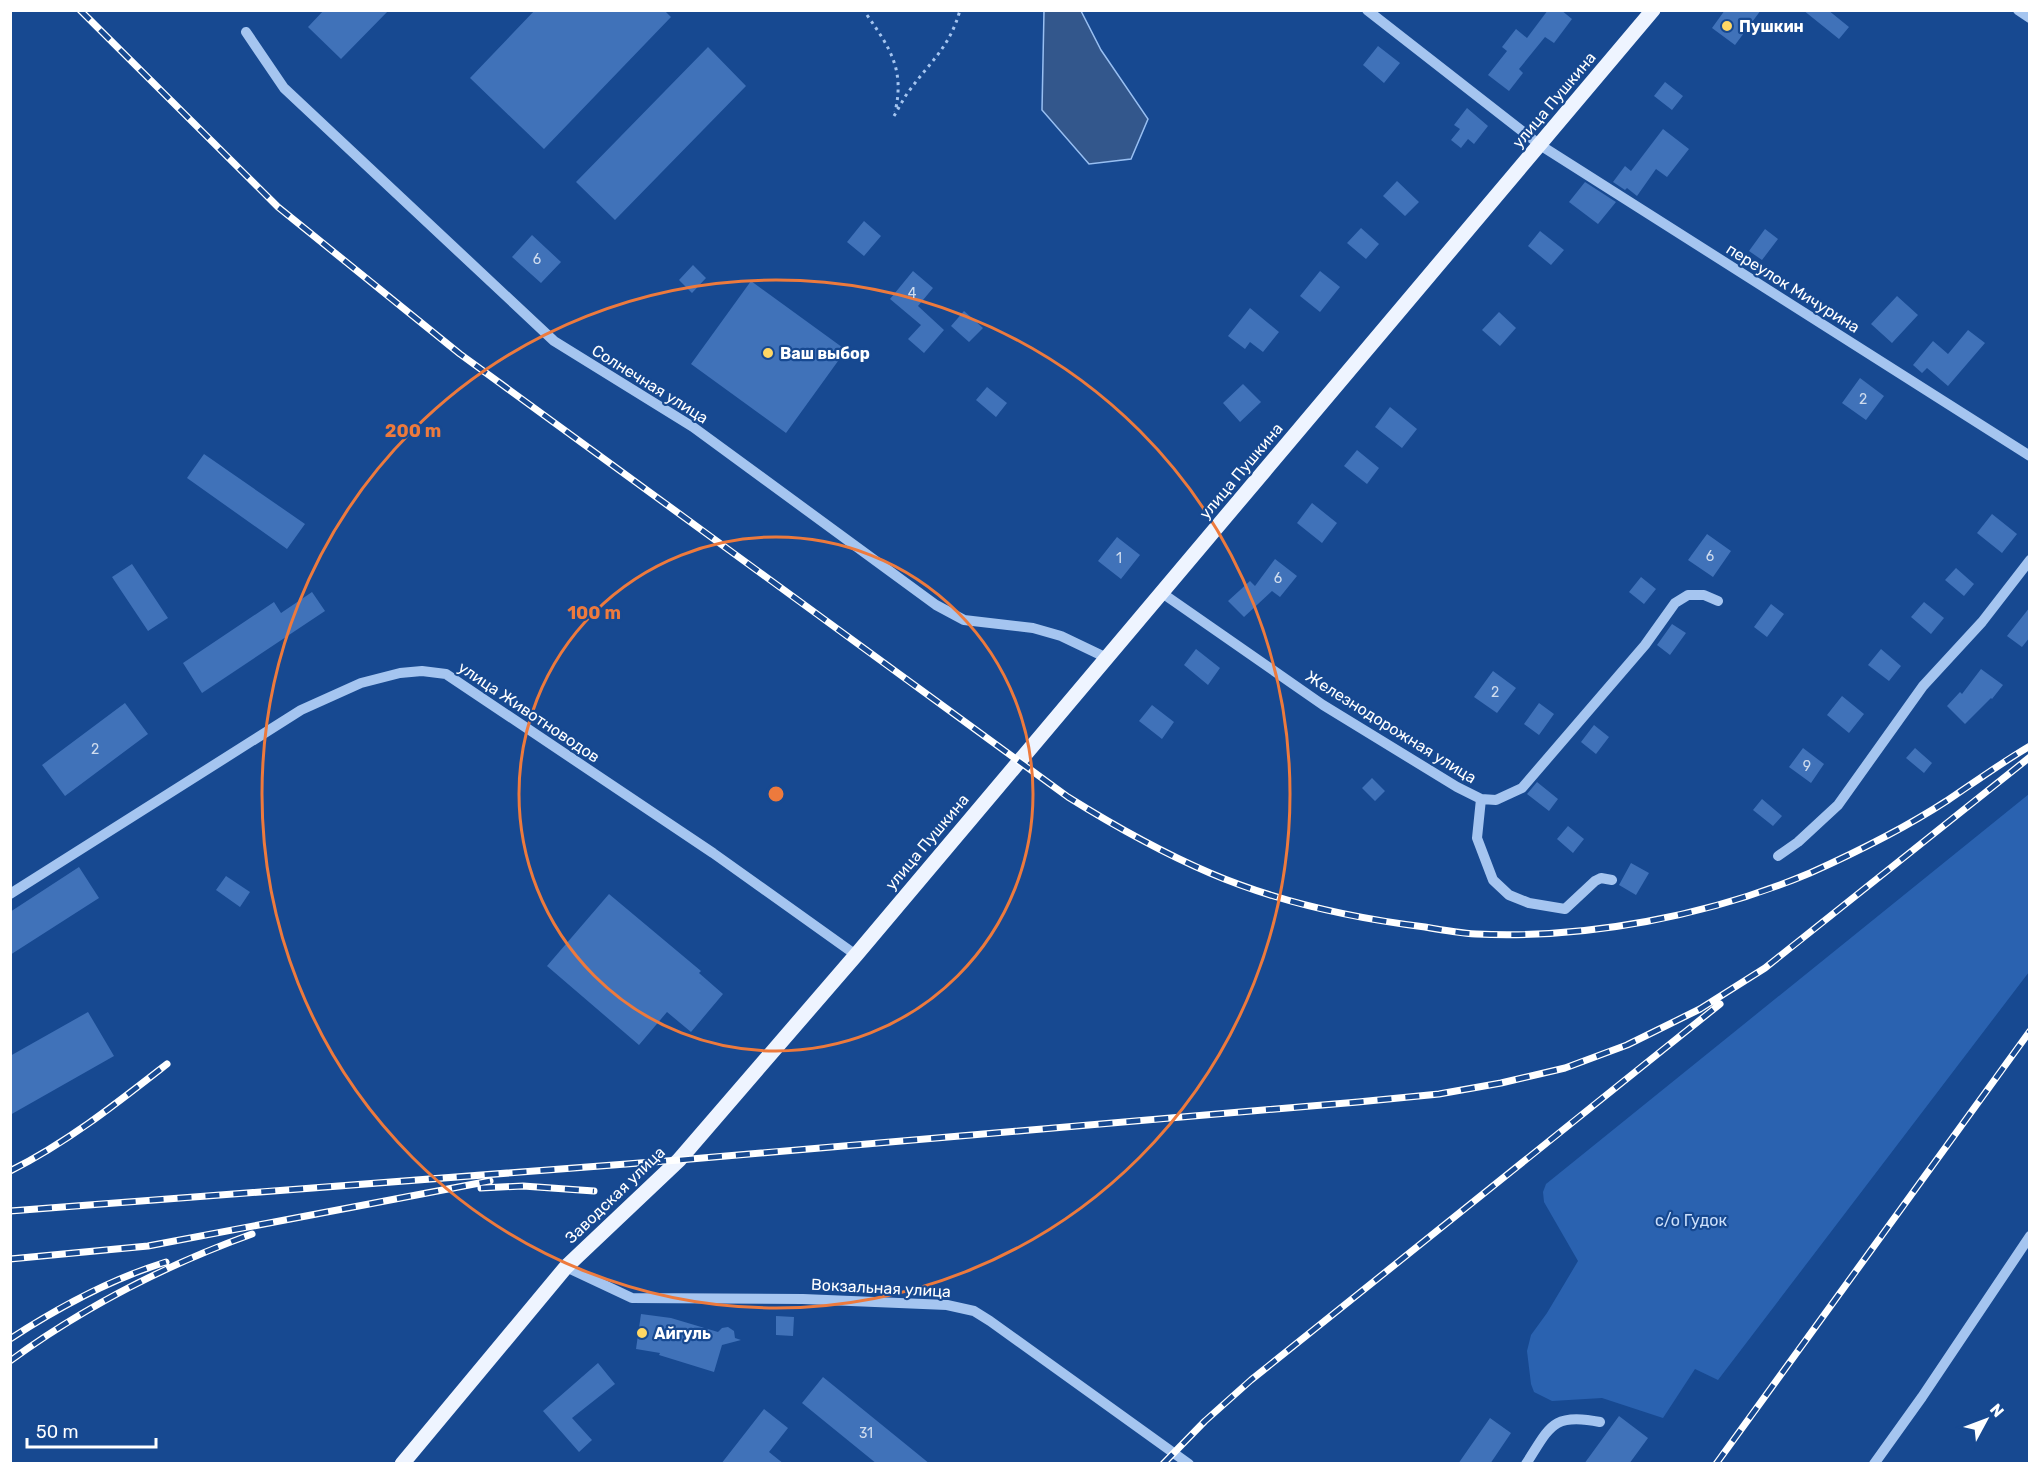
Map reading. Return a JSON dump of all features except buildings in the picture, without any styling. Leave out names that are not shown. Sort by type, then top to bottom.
[{"type":"main road","name":"улица Пушкина","points":[[856,955],[1653,10]]},
{"type":"main road","name":"Заводская улица","points":[[402,1464],[566,1266],[679,1160],[856,955]]},
{"type":"street","name":"переулок Мичурина","points":[[1366,10],[1540,145],[2030,456]]},
{"type":"street","points":[[2018,10],[2030,18]]},
{"type":"street","name":"Солнечная улица","points":[[246,32],[284,88],[554,341],[693,427],[936,605],[964,620],[1033,628],[1061,636],[1107,658]]},
{"type":"street","points":[[1778,856],[1798,842],[1838,805],[1923,686],[1982,622],[2030,560]]},
{"type":"street","name":"Железнодорожная улица","points":[[1162,593],[1323,705],[1457,787],[1481,799],[1496,800],[1522,788],[1645,645],[1675,603],[1688,595],[1704,595],[1718,602]]},
{"type":"street","name":"улица Животноводов","points":[[10,894],[301,710],[361,683],[400,673],[434,671],[446,674],[703,846],[856,955]]},
{"type":"street","points":[[1481,799],[1477,838],[1494,880],[1509,895],[1529,903],[1566,909],[1595,880],[1601,878],[1612,880]]},
{"type":"street","points":[[1874,1464],[1922,1398],[2030,1236]]},
{"type":"street","name":"Вокзальная улица","points":[[566,1266],[632,1298],[803,1299],[947,1305],[974,1311],[1189,1464]]},
{"type":"street","points":[[1526,1464],[1549,1428],[1556,1423],[1567,1419],[1600,1422]]},
{"type":"path","points":[[867,15],[886,43],[896,67],[900,88],[894,116],[907,93],[944,48],[952,35],[960,10]]},
{"type":"green space","name":"с/о Гудок","points":[[2029,794],[2029,972],[1718,1380],[1695,1369],[1663,1418],[1602,1398],[1552,1401],[1534,1392],[1527,1351],[1531,1335],[1578,1261],[1544,1202],[1543,1192],[1546,1184]]},
{"type":"shaded area","points":[[1044,11],[1081,11],[1101,50],[1148,119],[1131,159],[1089,164],[1042,110]]},
{"type":"railway","points":[[80,10],[278,207],[460,354],[1068,797],[1155,847],[1236,883],[1343,914],[1470,934],[1561,933],[1646,921],[1689,913],[1730,901],[1771,888],[1828,865],[1915,820],[2030,746]]},
{"type":"railway","points":[[10,1211],[679,1160],[1358,1102],[1439,1094],[1501,1083],[1565,1068],[1627,1045],[1700,1009],[1765,968],[2030,757]]},
{"type":"railway","points":[[1163,1464],[1205,1421],[1251,1380],[1720,1004]]},
{"type":"railway","points":[[1716,1464],[2030,1031]]},
{"type":"railway","points":[[10,1171],[72,1135],[167,1064]]},
{"type":"railway","points":[[10,1259],[148,1246],[490,1181]]},
{"type":"railway","points":[[481,1188],[523,1186],[594,1191]]},
{"type":"railway","points":[[10,1361],[38,1341],[126,1289],[188,1259],[252,1234]]},
{"type":"railway","points":[[10,1339],[86,1295],[166,1262]]},
{"type":"place","name":"Пушкин","points":[[1727,26]]},
{"type":"place","name":"Ваш выбор","points":[[768,353]]},
{"type":"place","name":"Айгуль","points":[[642,1333]]}]
